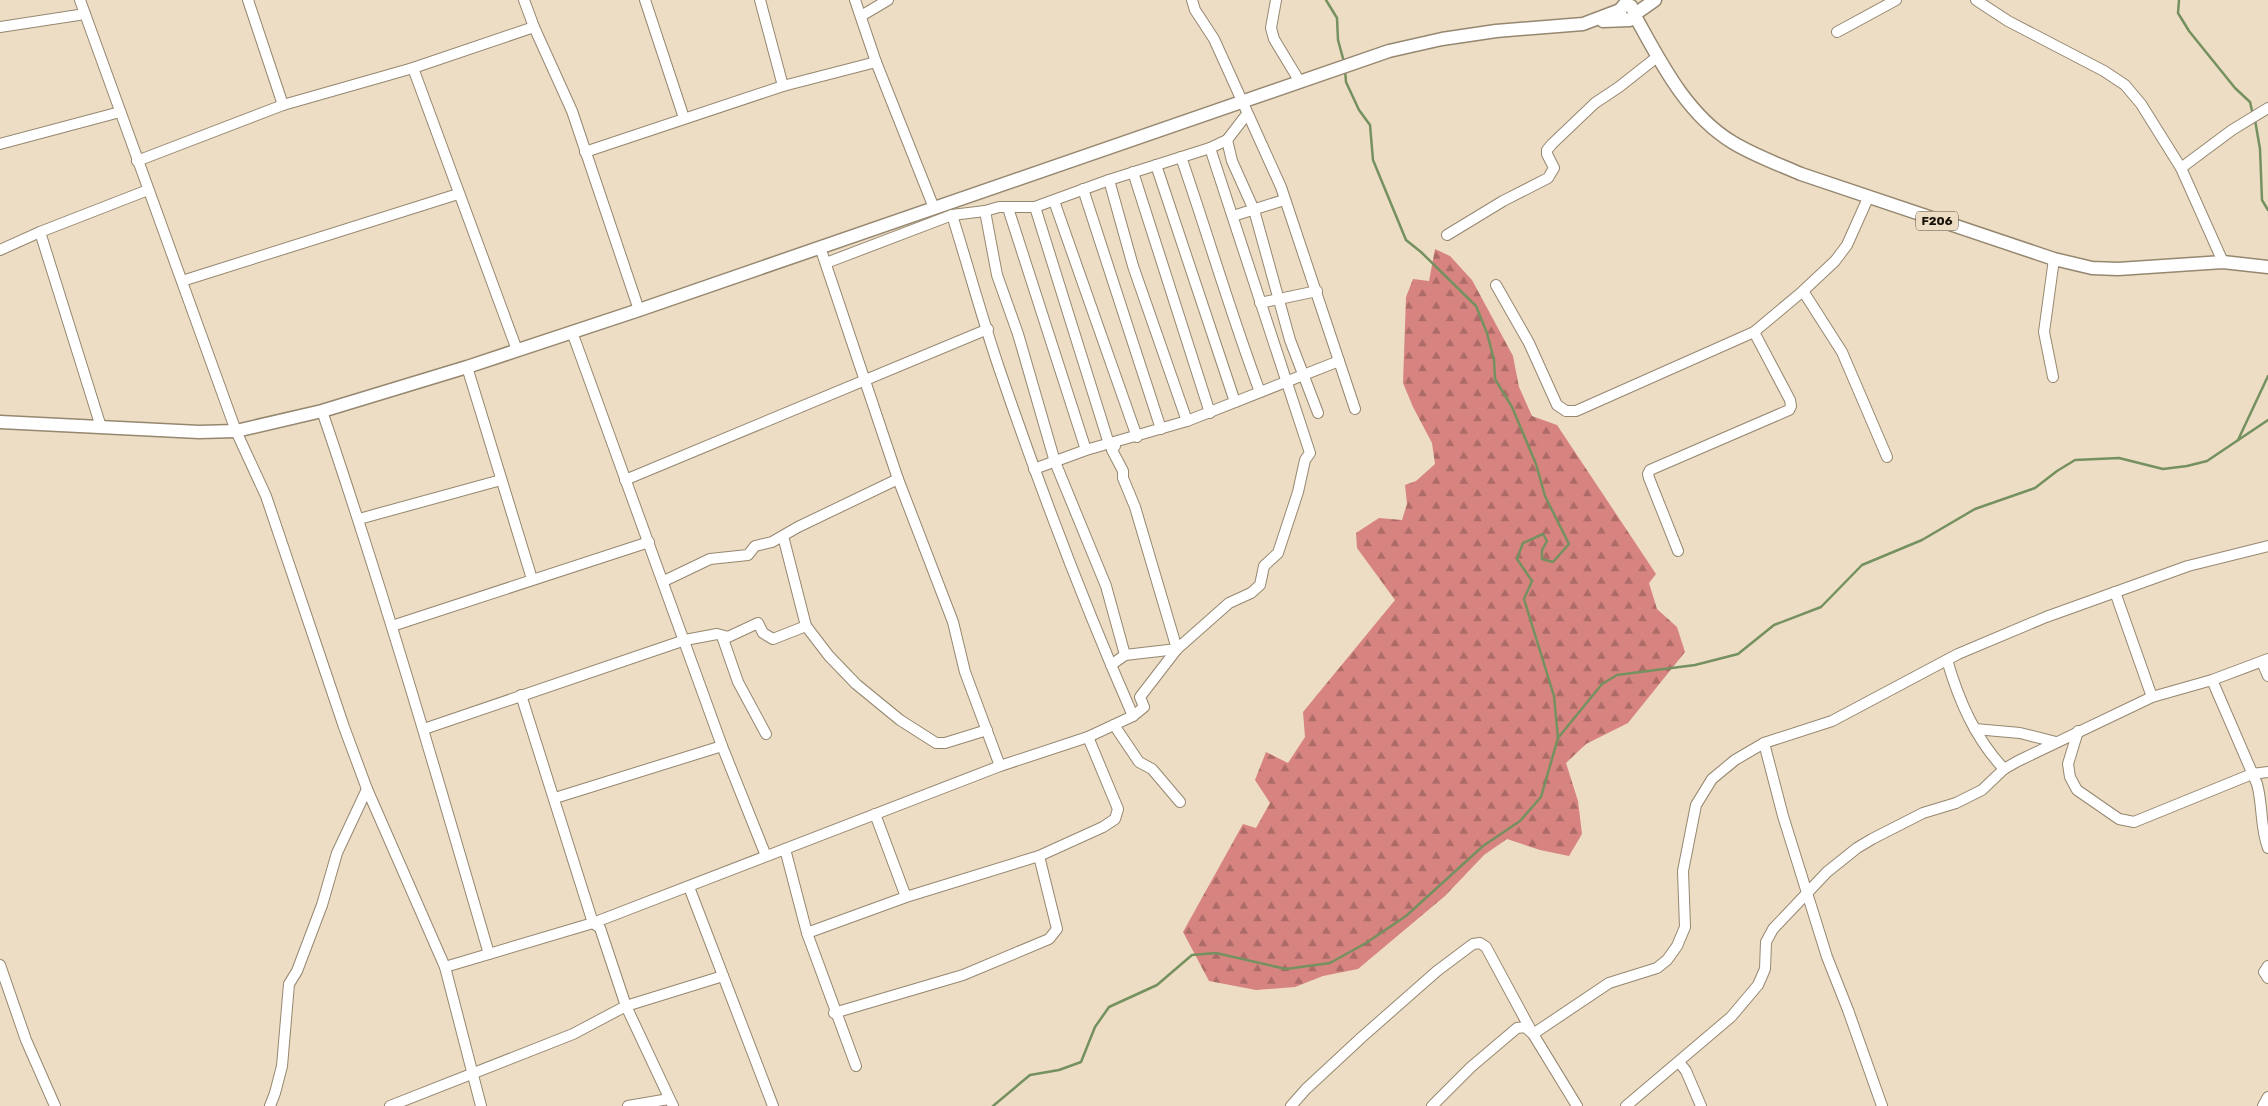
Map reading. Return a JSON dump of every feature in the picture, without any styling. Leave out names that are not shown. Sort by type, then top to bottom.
[{"type":"main road","points":[[1626,10],[1647,0]]},
{"type":"main road","points":[[0,422],[199,432],[236,431],[322,411],[639,310],[1389,51],[1442,39],[1496,31],[1576,25],[1655,0]]},
{"type":"main road","name":"F206","points":[[1626,10],[1691,103],[1716,130],[1731,141],[1793,170],[1868,198],[2054,259],[2092,268],[2118,269],[2223,262],[2268,267]]},
{"type":"street","points":[[80,0],[236,431],[266,496],[344,726],[368,789],[445,967],[481,1106]]},
{"type":"street","points":[[248,0],[283,106]]},
{"type":"street","points":[[524,0],[534,27],[572,111],[639,310]]},
{"type":"street","points":[[645,0],[684,118]]},
{"type":"street","points":[[760,0],[783,86]]},
{"type":"street","points":[[855,0],[876,62],[934,208]]},
{"type":"street","points":[[861,16],[888,0]]},
{"type":"street","points":[[1276,0],[1271,28],[1274,39],[1300,82]]},
{"type":"street","points":[[1837,32],[1896,0]]},
{"type":"street","points":[[1983,1],[2008,21],[2104,71],[2124,85],[2141,104],[2181,168],[2223,262]]},
{"type":"street","points":[[1194,3],[1214,39],[1281,187],[1355,409]]},
{"type":"street","points":[[0,27],[85,14]]},
{"type":"street","points":[[137,160],[283,106],[413,68],[534,27]]},
{"type":"street","points":[[1447,235],[1504,201],[1548,178],[1554,168],[1547,154],[1547,150],[1552,144],[1595,103],[1619,88],[1656,55]]},
{"type":"street","points":[[585,152],[783,86],[876,62]]},
{"type":"street","points":[[413,68],[517,350]]},
{"type":"street","points":[[2181,168],[2232,130],[2268,108]]},
{"type":"street","points":[[0,144],[120,112]]},
{"type":"street","points":[[826,262],[952,216],[999,207],[1035,207],[1109,180],[1210,148],[1227,140],[1247,114]]},
{"type":"street","points":[[1227,140],[1232,161],[1254,210],[1290,340],[1318,413]]},
{"type":"street","points":[[445,967],[593,922],[689,887],[1000,766],[1088,737],[1114,725],[1133,716],[1144,707],[1140,697],[1176,649],[1229,603],[1251,593],[1260,585],[1264,566],[1278,553],[1298,492],[1305,460],[1310,453],[1210,148]]},
{"type":"street","points":[[1181,157],[1214,251],[1231,315],[1260,392]]},
{"type":"street","points":[[1156,165],[1234,402]]},
{"type":"street","points":[[1133,172],[1210,413]]},
{"type":"street","points":[[1109,180],[1133,266],[1187,421]]},
{"type":"street","points":[[1083,189],[1161,429]]},
{"type":"street","points":[[0,250],[40,232],[148,190]]},
{"type":"street","points":[[182,282],[458,194]]},
{"type":"street","points":[[1496,285],[1529,343],[1557,405],[1566,411],[1576,411],[1754,332],[1835,261],[1846,245],[1868,198]]},
{"type":"street","points":[[1233,216],[1284,200]]},
{"type":"street","points":[[1054,201],[1137,437]]},
{"type":"street","points":[[1035,207],[1109,444]]},
{"type":"street","points":[[1008,208],[1086,450]]},
{"type":"street","points":[[985,211],[997,275],[1018,334],[1055,462],[1106,586],[1125,656]]},
{"type":"street","points":[[952,216],[1034,468],[1111,665],[1133,716]]},
{"type":"street","points":[[40,232],[101,427]]},
{"type":"street","points":[[820,247],[898,479],[953,622],[962,664],[1000,766]]},
{"type":"street","points":[[2053,377],[2044,332],[2054,259]]},
{"type":"street","points":[[1260,303],[1317,291]]},
{"type":"street","points":[[1803,291],[1842,352],[1887,456]]},
{"type":"street","points":[[625,480],[988,329]]},
{"type":"street","points":[[572,332],[625,480],[664,581],[722,746],[766,856]]},
{"type":"street","points":[[1678,551],[1649,478],[1650,470],[1789,410],[1791,406],[1790,400],[1754,332]]},
{"type":"street","points":[[1034,468],[1086,450],[1137,437],[1210,413],[1340,361]]},
{"type":"street","points":[[467,366],[532,579]]},
{"type":"street","points":[[322,411],[359,519],[424,729],[489,954]]},
{"type":"street","points":[[1109,444],[1115,446],[1112,450],[1113,456],[1123,471],[1123,478],[1135,507],[1176,649]]},
{"type":"street","points":[[664,581],[710,559],[748,555],[755,546],[783,536],[898,479]]},
{"type":"street","points":[[359,519],[501,480]]},
{"type":"street","points":[[783,536],[806,626],[829,656],[856,684],[874,701],[921,736],[936,743],[945,743],[987,730]]},
{"type":"street","points":[[392,626],[649,542]]},
{"type":"street","points":[[1533,1034],[1602,988],[1657,968],[1667,960],[1677,946],[1684,927],[1683,871],[1696,805],[1712,779],[1735,760],[1764,743],[1832,720],[1946,660],[2046,617],[2188,566],[2268,546]]},
{"type":"street","points":[[2115,592],[2152,697]]},
{"type":"street","points":[[424,729],[685,640],[717,634],[728,637],[758,623],[763,633],[773,639],[806,626]]},
{"type":"street","points":[[722,636],[738,682],[766,734]]},
{"type":"street","points":[[1111,665],[1125,656],[1176,649]]},
{"type":"street","points":[[1946,660],[1959,699],[1988,752],[2004,769]]},
{"type":"street","points":[[1626,1106],[1731,1017],[1758,985],[1764,969],[1766,942],[1773,929],[1827,872],[1858,848],[1923,813],[1956,803],[1982,790],[2004,769],[2078,731],[2152,697],[2212,680],[2265,660],[2268,676]]},
{"type":"street","points":[[2212,680],[2261,798],[2264,838],[2268,848]]},
{"type":"street","points":[[521,695],[593,922],[600,928],[626,1006],[671,1102],[628,1106]]},
{"type":"street","points":[[1114,725],[1138,762],[1152,769],[1180,802]]},
{"type":"street","points":[[1975,729],[2020,733],[2056,742]]},
{"type":"street","points":[[2078,731],[2068,764],[2070,777],[2081,793],[2118,820],[2134,822],[2252,774],[2268,772]]},
{"type":"street","points":[[807,933],[906,897],[1039,856],[1103,827],[1114,819],[1118,809],[1116,800],[1098,765],[1088,737]]},
{"type":"street","points":[[1764,743],[1783,816],[1827,957],[1852,1019],[1878,1103]]},
{"type":"street","points":[[555,798],[722,746]]},
{"type":"street","points":[[270,1106],[282,1066],[289,984],[297,971],[322,905],[337,853],[368,789]]},
{"type":"street","points":[[875,814],[906,897]]},
{"type":"street","points":[[785,849],[807,933],[834,1013],[856,1066]]},
{"type":"street","points":[[834,1013],[963,975],[1049,939],[1057,929],[1039,856]]},
{"type":"street","points":[[689,887],[773,1106]]},
{"type":"street","points":[[1290,1106],[1306,1089],[1437,971],[1473,944],[1480,943],[1486,947],[1533,1034],[1577,1106]]},
{"type":"street","points":[[0,965],[5,995],[55,1106]]},
{"type":"street","points":[[2268,966],[2264,972],[2268,978]]},
{"type":"street","points":[[390,1106],[573,1034],[626,1006],[722,976]]},
{"type":"street","points":[[1432,1106],[1471,1067],[1517,1028],[1525,1026],[1533,1034]]},
{"type":"street","points":[[1678,1062],[1686,1071],[1701,1106]]},
{"type":"street","points":[[2263,1106],[2268,1097]]},
{"type":"green space","points":[[1435,249],[1450,256],[1472,280],[1513,356],[1519,387],[1532,416],[1557,425],[1656,574],[1649,583],[1657,609],[1677,627],[1685,652],[1628,723],[1586,744],[1566,763],[1578,801],[1582,834],[1569,856],[1540,850],[1507,839],[1484,855],[1445,896],[1358,969],[1323,976],[1295,987],[1256,990],[1209,981],[1183,932],[1243,824],[1256,828],[1270,803],[1255,780],[1266,752],[1288,763],[1305,737],[1303,712],[1395,600],[1357,548],[1356,533],[1379,518],[1402,520],[1407,504],[1405,485],[1416,481],[1435,464],[1432,443],[1403,383],[1406,297],[1413,279],[1429,281]]},
{"type":"waterway","points":[[1326,0],[1337,18],[1338,40],[1344,62]]},
{"type":"waterway","points":[[2179,0],[2178,13],[2189,31],[2235,88],[2250,102],[2253,115]]},
{"type":"waterway","points":[[1345,70],[1346,82],[1359,110],[1370,125],[1373,160],[1406,240],[1421,252],[1476,306],[1487,333],[1494,360],[1495,379],[1512,407],[1536,464],[1545,496],[1569,544],[1553,562],[1542,559],[1542,550],[1547,541],[1543,534],[1523,543],[1517,559],[1532,581],[1524,599],[1554,696],[1558,738]]},
{"type":"waterway","points":[[2255,120],[2260,149],[2262,200],[2268,210]]},
{"type":"waterway","points":[[2238,440],[2268,376]]},
{"type":"waterway","points":[[993,1106],[1030,1075],[1059,1070],[1081,1062],[1095,1027],[1109,1007],[1157,985],[1192,955],[1216,953],[1286,969],[1330,963],[1366,943],[1406,916],[1483,846],[1520,821],[1541,797],[1558,738],[1602,684],[1617,675],[1695,665],[1738,654],[1774,625],[1821,607],[1862,565],[1922,540],[1975,509],[2035,488],[2075,460],[2119,458],[2163,469],[2187,466],[2207,461],[2268,420]]}]
